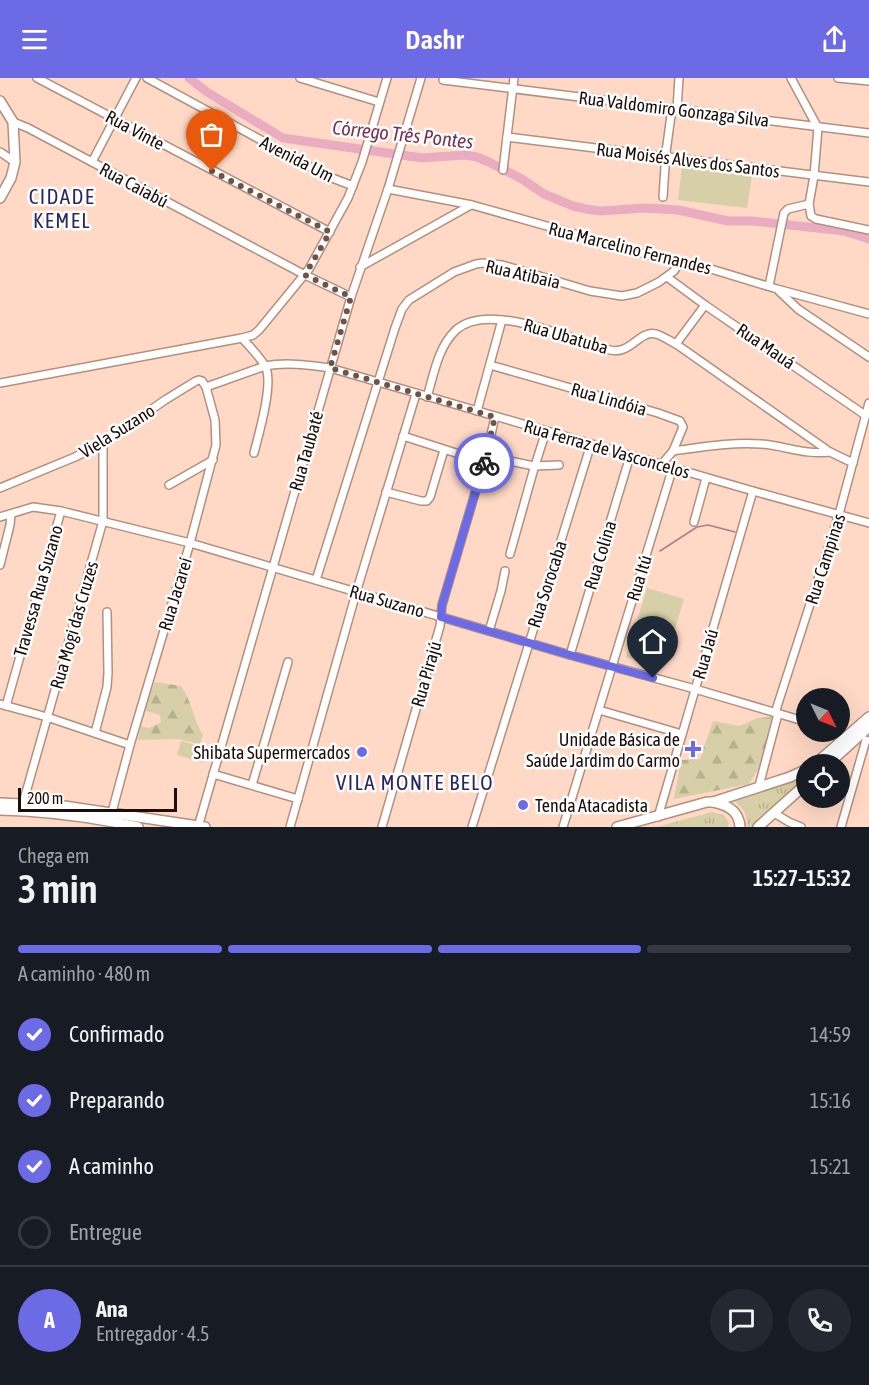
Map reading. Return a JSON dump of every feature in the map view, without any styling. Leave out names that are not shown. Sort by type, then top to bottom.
[{"type":"main road","points":[[0,101],[13,122],[15,162],[11,178],[0,198]]},
{"type":"main road","points":[[838,754],[856,737],[869,717]]},
{"type":"main road","points":[[830,754],[869,727]]},
{"type":"main road","points":[[713,802],[796,774]]},
{"type":"main road","points":[[759,827],[796,793]]},
{"type":"main road","points":[[617,827],[707,802],[729,807],[739,819],[740,827]]},
{"type":"main road","points":[[0,803],[64,806],[200,827]]},
{"type":"main road","points":[[0,810],[59,813],[138,827]]},
{"type":"street","name":"Rua Vinte","points":[[37,78],[330,232]]},
{"type":"street","points":[[92,162],[136,78]]},
{"type":"street","name":"Avenida Um","points":[[147,78],[327,177],[353,186]]},
{"type":"street","points":[[300,78],[379,102]]},
{"type":"street","points":[[0,383],[242,338],[253,334],[266,323],[305,275],[330,232],[362,162],[387,78]]},
{"type":"street","name":"Rua Taubaté","points":[[200,827],[213,774],[330,368],[421,78]]},
{"type":"street","points":[[503,170],[514,78]]},
{"type":"street","points":[[663,197],[665,157],[679,78]]},
{"type":"street","points":[[791,78],[818,128],[809,204],[810,214],[813,218],[869,230]]},
{"type":"street","points":[[838,78],[869,81]]},
{"type":"street","name":"Rua Valdomiro Gonzaga Silva","points":[[443,80],[462,80],[869,133]]},
{"type":"street","name":"Rua Caiabú","points":[[13,122],[351,297]]},
{"type":"street","name":"Rua Moisés Alves dos Santos","points":[[507,137],[869,182]]},
{"type":"street","points":[[0,152],[15,162]]},
{"type":"street","name":"Rua Marcelino Fernandes","points":[[388,189],[472,205],[679,263],[711,268],[869,314]]},
{"type":"street","points":[[769,286],[784,213],[788,209],[809,204]]},
{"type":"street","points":[[360,267],[472,205]]},
{"type":"street","name":"Rua Atibaia","points":[[316,580],[377,382],[402,309],[409,300],[454,272],[483,263],[502,265],[590,291],[622,296],[637,293],[667,277],[679,263]]},
{"type":"street","name":"Rua Mauá","points":[[667,277],[866,415]]},
{"type":"street","points":[[777,289],[798,309],[869,357]]},
{"type":"street","points":[[676,345],[705,305]]},
{"type":"street","name":"Rua Ubatuba","points":[[427,397],[437,360],[444,345],[464,324],[484,318],[511,321],[613,351],[627,349],[650,333],[657,334],[830,452],[853,463]]},
{"type":"street","points":[[477,411],[502,320]]},
{"type":"street","points":[[242,338],[265,366],[267,374],[265,403],[254,453]]},
{"type":"street","name":"Rua Ferraz de Vasconcelos","points":[[206,387],[273,364],[330,368],[706,478],[869,523]]},
{"type":"street","name":"Rua Lindóia","points":[[490,365],[658,413],[680,422],[682,427],[673,451],[662,464]]},
{"type":"street","name":"Viela Suzano","points":[[0,488],[103,443],[196,381],[202,381],[206,387]]},
{"type":"street","name":"Rua Jacareí","points":[[112,812],[213,460],[216,445],[215,420],[206,387]]},
{"type":"street","points":[[290,827],[356,592],[416,394]]},
{"type":"street","name":"Rua Campinas","points":[[759,786],[777,713],[839,514],[869,403]]},
{"type":"street","name":"Rua Pirajú","points":[[382,827],[440,626],[442,605],[495,417]]},
{"type":"street","points":[[510,554],[546,431]]},
{"type":"street","points":[[403,436],[444,450],[485,459],[534,466],[559,465]]},
{"type":"street","name":"Rua Mogi das Cruzes","points":[[23,803],[103,521],[103,443]]},
{"type":"street","name":"Rua Sorocaba","points":[[472,827],[591,444]]},
{"type":"street","points":[[673,451],[743,444],[775,446],[811,453],[830,452]]},
{"type":"street","points":[[386,492],[427,501],[444,450]]},
{"type":"street","name":"Rua Colina","points":[[570,655],[630,456]]},
{"type":"street","points":[[169,485],[213,460]]},
{"type":"street","name":"Rua Itú","points":[[563,827],[673,467]]},
{"type":"street","points":[[694,522],[706,478]]},
{"type":"street","name":"Rua Jaú","points":[[658,817],[753,491]]},
{"type":"street","name":"Rua Suzano","points":[[1,515],[33,507],[61,511],[190,543],[796,719]]},
{"type":"street","name":"Travessa Rua Suzano","points":[[3,705],[61,511]]},
{"type":"street","points":[[0,566],[11,514]]},
{"type":"street","points":[[489,630],[506,571]]},
{"type":"street","points":[[95,733],[107,687],[107,612]]},
{"type":"street","points":[[252,785],[288,662]]},
{"type":"street","points":[[3,705],[130,745]]},
{"type":"street","points":[[599,711],[682,734]]},
{"type":"street","points":[[841,827],[856,737]]},
{"type":"street","points":[[213,774],[298,799]]},
{"type":"street","points":[[774,813],[801,827]]},
{"type":"green space","points":[[682,167],[752,175],[747,208],[678,200]]},
{"type":"green space","points":[[647,588],[684,599],[663,668],[626,657]]},
{"type":"green space","points":[[155,682],[181,686],[203,735],[200,744],[178,739],[138,740],[141,726],[149,728],[161,722],[160,715],[143,710]]},
{"type":"green space","points":[[772,717],[766,753],[749,784],[674,799],[681,760],[700,759],[713,721],[740,726],[757,718]]},
{"type":"green space","points":[[181,741],[208,749],[204,763],[177,755]]},
{"type":"green space","points":[[796,779],[796,785],[752,827],[747,827],[744,810],[731,799]]},
{"type":"green space","points":[[712,812],[724,815],[729,823],[728,827],[657,827]]},
{"type":"waterway","name":"Córrego Três Pontes","points":[[189,78],[207,92],[283,138],[422,158],[465,155],[477,157],[522,179],[544,194],[586,209],[600,211],[646,208],[678,210],[728,221],[752,221],[844,231],[869,239]]},
{"type":"waterway","points":[[660,551],[697,527],[708,525],[735,532]]},
{"type":"way so far","points":[[212,171],[330,232],[305,275],[351,297],[330,368],[495,417],[484,463]]},
{"type":"place","name":"Unidade Básica de Saúde Jardim do Carmo","points":[[693,749]]},
{"type":"place","name":"Shibata Supermercados","points":[[362,752]]},
{"type":"place","name":"Tenda Atacadista","points":[[523,805]]},
{"type":"district","name":"CIDADE KEMEL","points":[[62,208]]},
{"type":"district","name":"VILA MONTE BELO","points":[[415,782]]},
{"type":"route","points":[[484,463],[442,605],[441,617],[653,678]]}]
